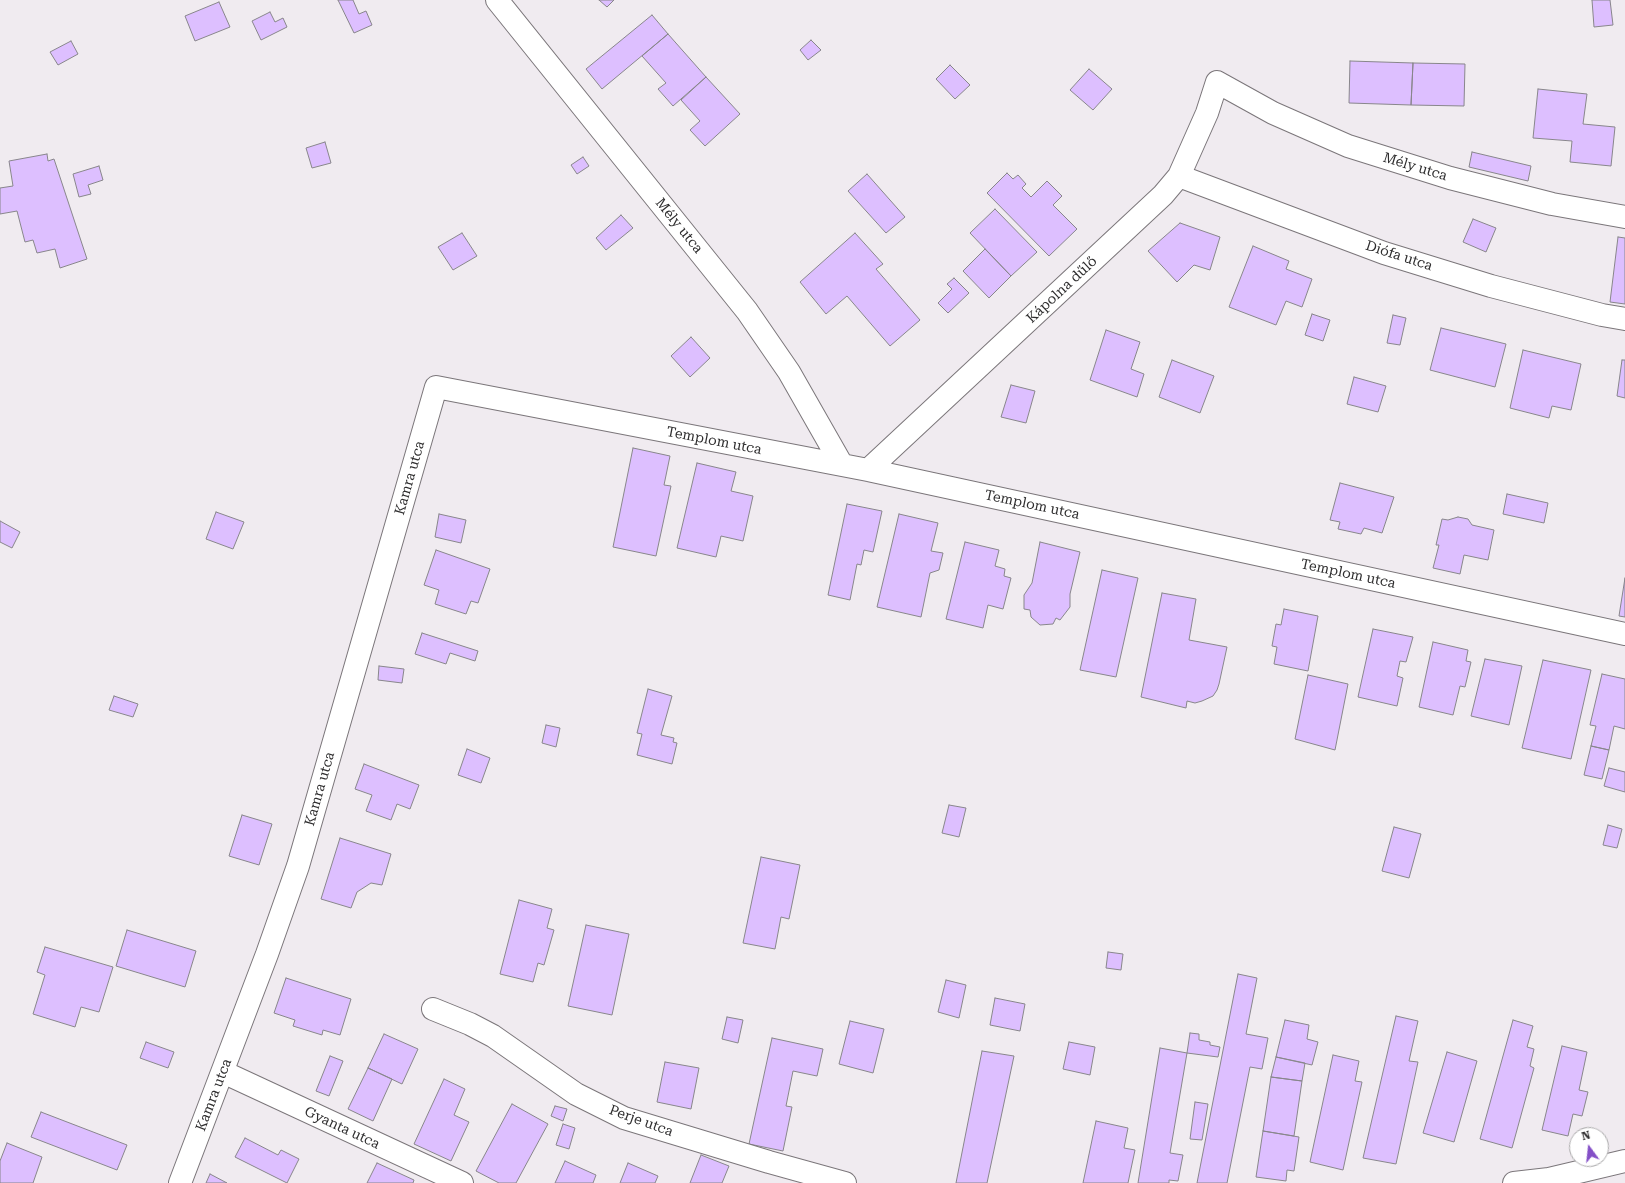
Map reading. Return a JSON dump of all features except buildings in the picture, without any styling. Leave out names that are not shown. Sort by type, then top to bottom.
[{"type":"street","name":"Mély utca","points":[[497,0],[747,311],[790,372],[842,465]]},
{"type":"street","name":"Mély utca","points":[[1217,82],[1273,113],[1348,146],[1450,178],[1552,204],[1625,217]]},
{"type":"street","name":"Kápolna dűlő","points":[[868,470],[1163,195],[1179,176],[1207,113],[1217,82]]},
{"type":"street","name":"Diófa utca","points":[[1179,176],[1384,253],[1491,286],[1602,315],[1625,319]]},
{"type":"street","name":"Templom utca","points":[[436,387],[868,470],[1625,634]]},
{"type":"street","name":"Kamra utca","points":[[180,1183],[267,954],[298,866],[436,387]]},
{"type":"street","name":"Perje utca","points":[[433,1009],[470,1024],[493,1036],[576,1094],[624,1118],[769,1162],[845,1183]]},
{"type":"street","name":"Gyanta utca","points":[[223,1072],[462,1183]]},
{"type":"street","points":[[1514,1183],[1549,1179],[1625,1161]]}]
